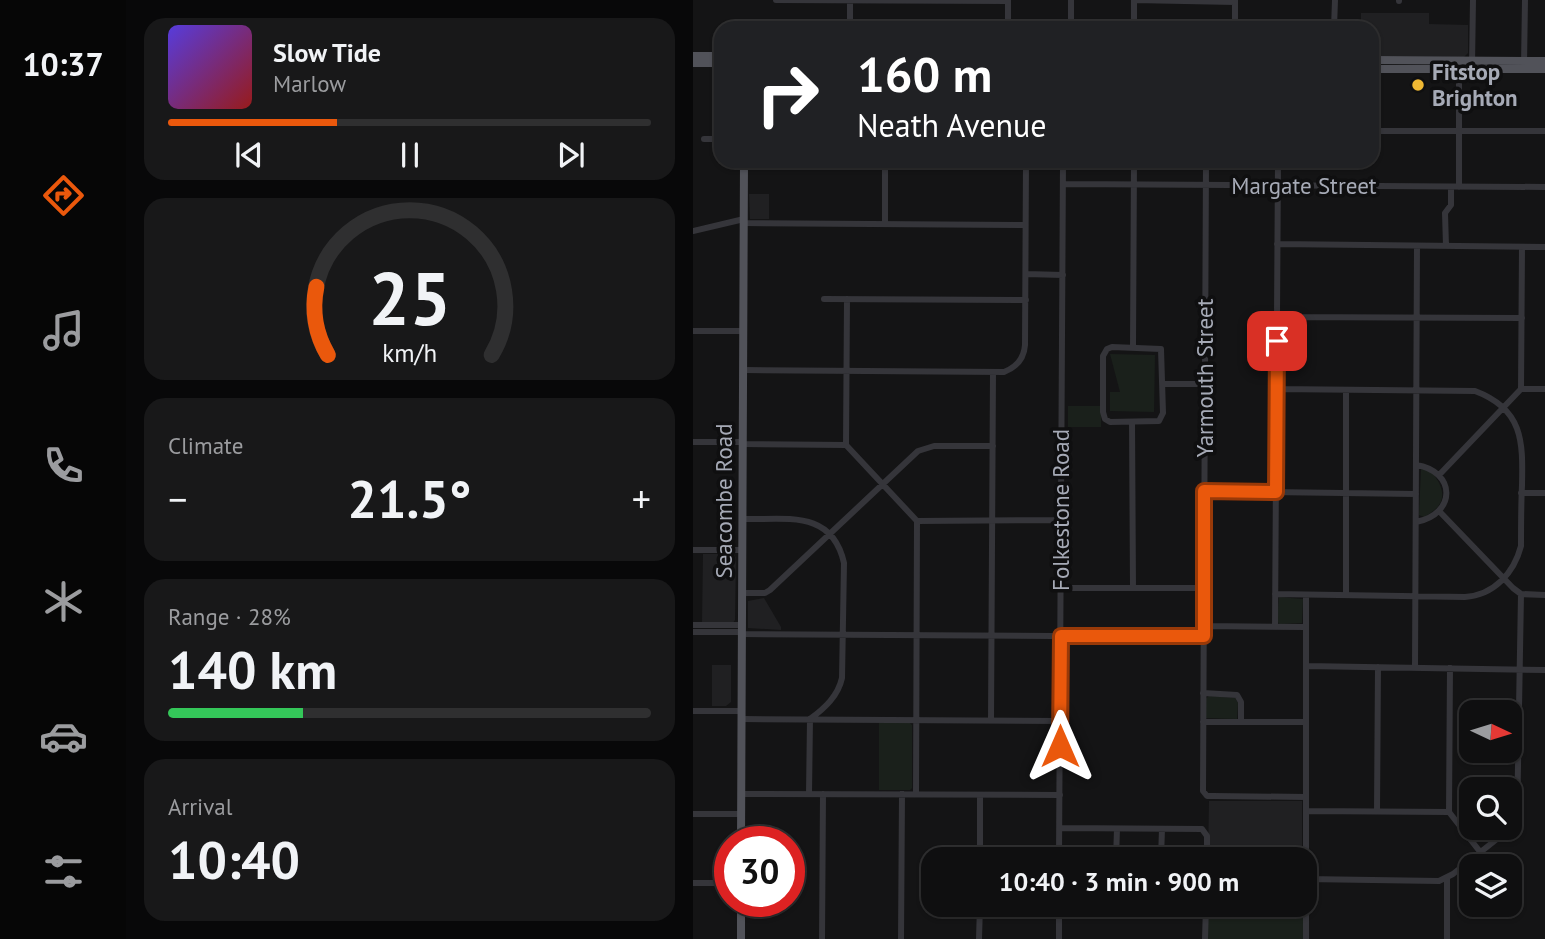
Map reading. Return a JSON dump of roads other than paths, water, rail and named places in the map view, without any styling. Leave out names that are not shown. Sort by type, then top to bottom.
[{"type":"main road","points":[[693,56],[714,60]]},
{"type":"main road","points":[[1379,60],[1459,65]]},
{"type":"main road","points":[[693,63],[714,61]]},
{"type":"main road","points":[[1379,69],[1524,65],[1545,61]]},
{"type":"main road","points":[[1524,65],[1545,69]]},
{"type":"main road","name":"Seacombe Road","points":[[741,826],[744,168]]},
{"type":"main road","points":[[741,917],[741,939]]},
{"type":"street","points":[[776,0],[1008,1],[1008,21]]},
{"type":"street","points":[[850,0],[850,21]]},
{"type":"street","points":[[1071,0],[1071,21]]},
{"type":"street","points":[[1134,21],[1134,0],[1235,1],[1235,21]]},
{"type":"street","points":[[1334,21],[1335,0]]},
{"type":"street","points":[[1472,65],[1473,0]]},
{"type":"street","points":[[1524,65],[1525,0]]},
{"type":"street","points":[[1446,246],[1445,213],[1451,205],[1455,187],[1459,131],[1459,65]]},
{"type":"street","points":[[1379,131],[1545,131]]},
{"type":"street","points":[[704,139],[714,139]]},
{"type":"street","points":[[885,168],[885,224]]},
{"type":"street","points":[[744,370],[1003,372],[1017,365],[1025,349],[1026,168]]},
{"type":"street","name":"Folkestone Road","points":[[1059,847],[1063,168]]},
{"type":"street","points":[[1133,347],[1134,168]]},
{"type":"street","name":"Yarmouth Street","points":[[1206,168],[1202,788],[1205,794],[1213,796],[1306,797]]},
{"type":"street","points":[[1275,627],[1278,168]]},
{"type":"street","name":"Margate Street","points":[[1063,184],[1545,187]]},
{"type":"street","points":[[693,231],[744,221],[1025,225]]},
{"type":"street","points":[[1277,244],[1545,247]]},
{"type":"street","points":[[1416,668],[1417,246]]},
{"type":"street","points":[[1440,474],[1521,389],[1523,247]]},
{"type":"street","points":[[1025,274],[1063,275]]},
{"type":"street","points":[[824,299],[1025,300]]},
{"type":"street","points":[[847,299],[846,445],[917,521],[916,794]]},
{"type":"street","points":[[1277,317],[1522,318]]},
{"type":"street","points":[[693,331],[744,331]]},
{"type":"street","points":[[1133,347],[1161,348],[1163,413],[1159,421],[1110,422],[1104,416],[1103,356],[1107,349],[1133,347]]},
{"type":"street","points":[[991,720],[993,372]]},
{"type":"street","points":[[1163,384],[1205,384]]},
{"type":"street","points":[[1275,594],[1473,596],[1487,591],[1504,579],[1514,567],[1521,546],[1522,450],[1513,418],[1504,407],[1475,391],[1276,389]]},
{"type":"street","points":[[1521,389],[1545,389]]},
{"type":"street","points":[[1346,390],[1346,595]]},
{"type":"street","points":[[1132,422],[1133,588]]},
{"type":"street","points":[[693,442],[846,445]]},
{"type":"street","points":[[743,593],[768,592],[909,457],[934,446],[993,446]]},
{"type":"street","points":[[1416,464],[1431,467],[1440,474],[1445,486],[1445,501],[1440,512],[1429,519],[1416,522]]},
{"type":"street","points":[[1204,491],[1416,494]]},
{"type":"street","points":[[1521,493],[1545,493]]},
{"type":"street","points":[[1440,512],[1521,594],[1545,596]]},
{"type":"street","points":[[743,519],[804,520],[817,524],[830,533],[840,549],[844,563],[843,673],[839,689],[823,710],[810,719]]},
{"type":"street","points":[[917,521],[1061,520]]},
{"type":"street","points":[[693,550],[743,550]]},
{"type":"street","points":[[1061,588],[1204,588]]},
{"type":"street","points":[[1317,879],[1439,881],[1481,853],[1512,827],[1518,818],[1521,594]]},
{"type":"street","points":[[1306,847],[1307,595]]},
{"type":"street","points":[[693,625],[742,631]]},
{"type":"street","points":[[1203,626],[1306,627]]},
{"type":"street","points":[[693,632],[1204,636]]},
{"type":"street","points":[[1306,666],[1545,670]]},
{"type":"street","points":[[1377,811],[1378,667]]},
{"type":"street","points":[[1450,668],[1449,812],[1481,853]]},
{"type":"street","points":[[1203,693],[1237,695],[1241,702],[1241,722]]},
{"type":"street","points":[[693,711],[810,719],[1060,721]]},
{"type":"street","points":[[809,794],[810,719]]},
{"type":"street","points":[[1203,722],[1306,722]]},
{"type":"street","points":[[741,794],[1060,795]]},
{"type":"street","points":[[822,939],[823,794]]},
{"type":"street","points":[[901,939],[902,794]]},
{"type":"street","points":[[980,795],[980,847]]},
{"type":"street","points":[[1306,811],[1449,812]]},
{"type":"street","points":[[693,814],[741,814]]},
{"type":"street","points":[[1060,828],[1204,831],[1207,847]]},
{"type":"street","points":[[1117,829],[1117,847]]},
{"type":"street","points":[[1161,847],[1162,829]]},
{"type":"street","points":[[1447,878],[1447,939]]},
{"type":"street","points":[[693,883],[714,883]]},
{"type":"street","points":[[979,939],[980,917]]},
{"type":"street","points":[[1059,917],[1059,939]]},
{"type":"street","points":[[1205,939],[1206,917]]},
{"type":"street","points":[[1306,917],[1306,939]]},
{"type":"place","name":"Fitstop Brighton","points":[[1418,85]]}]
